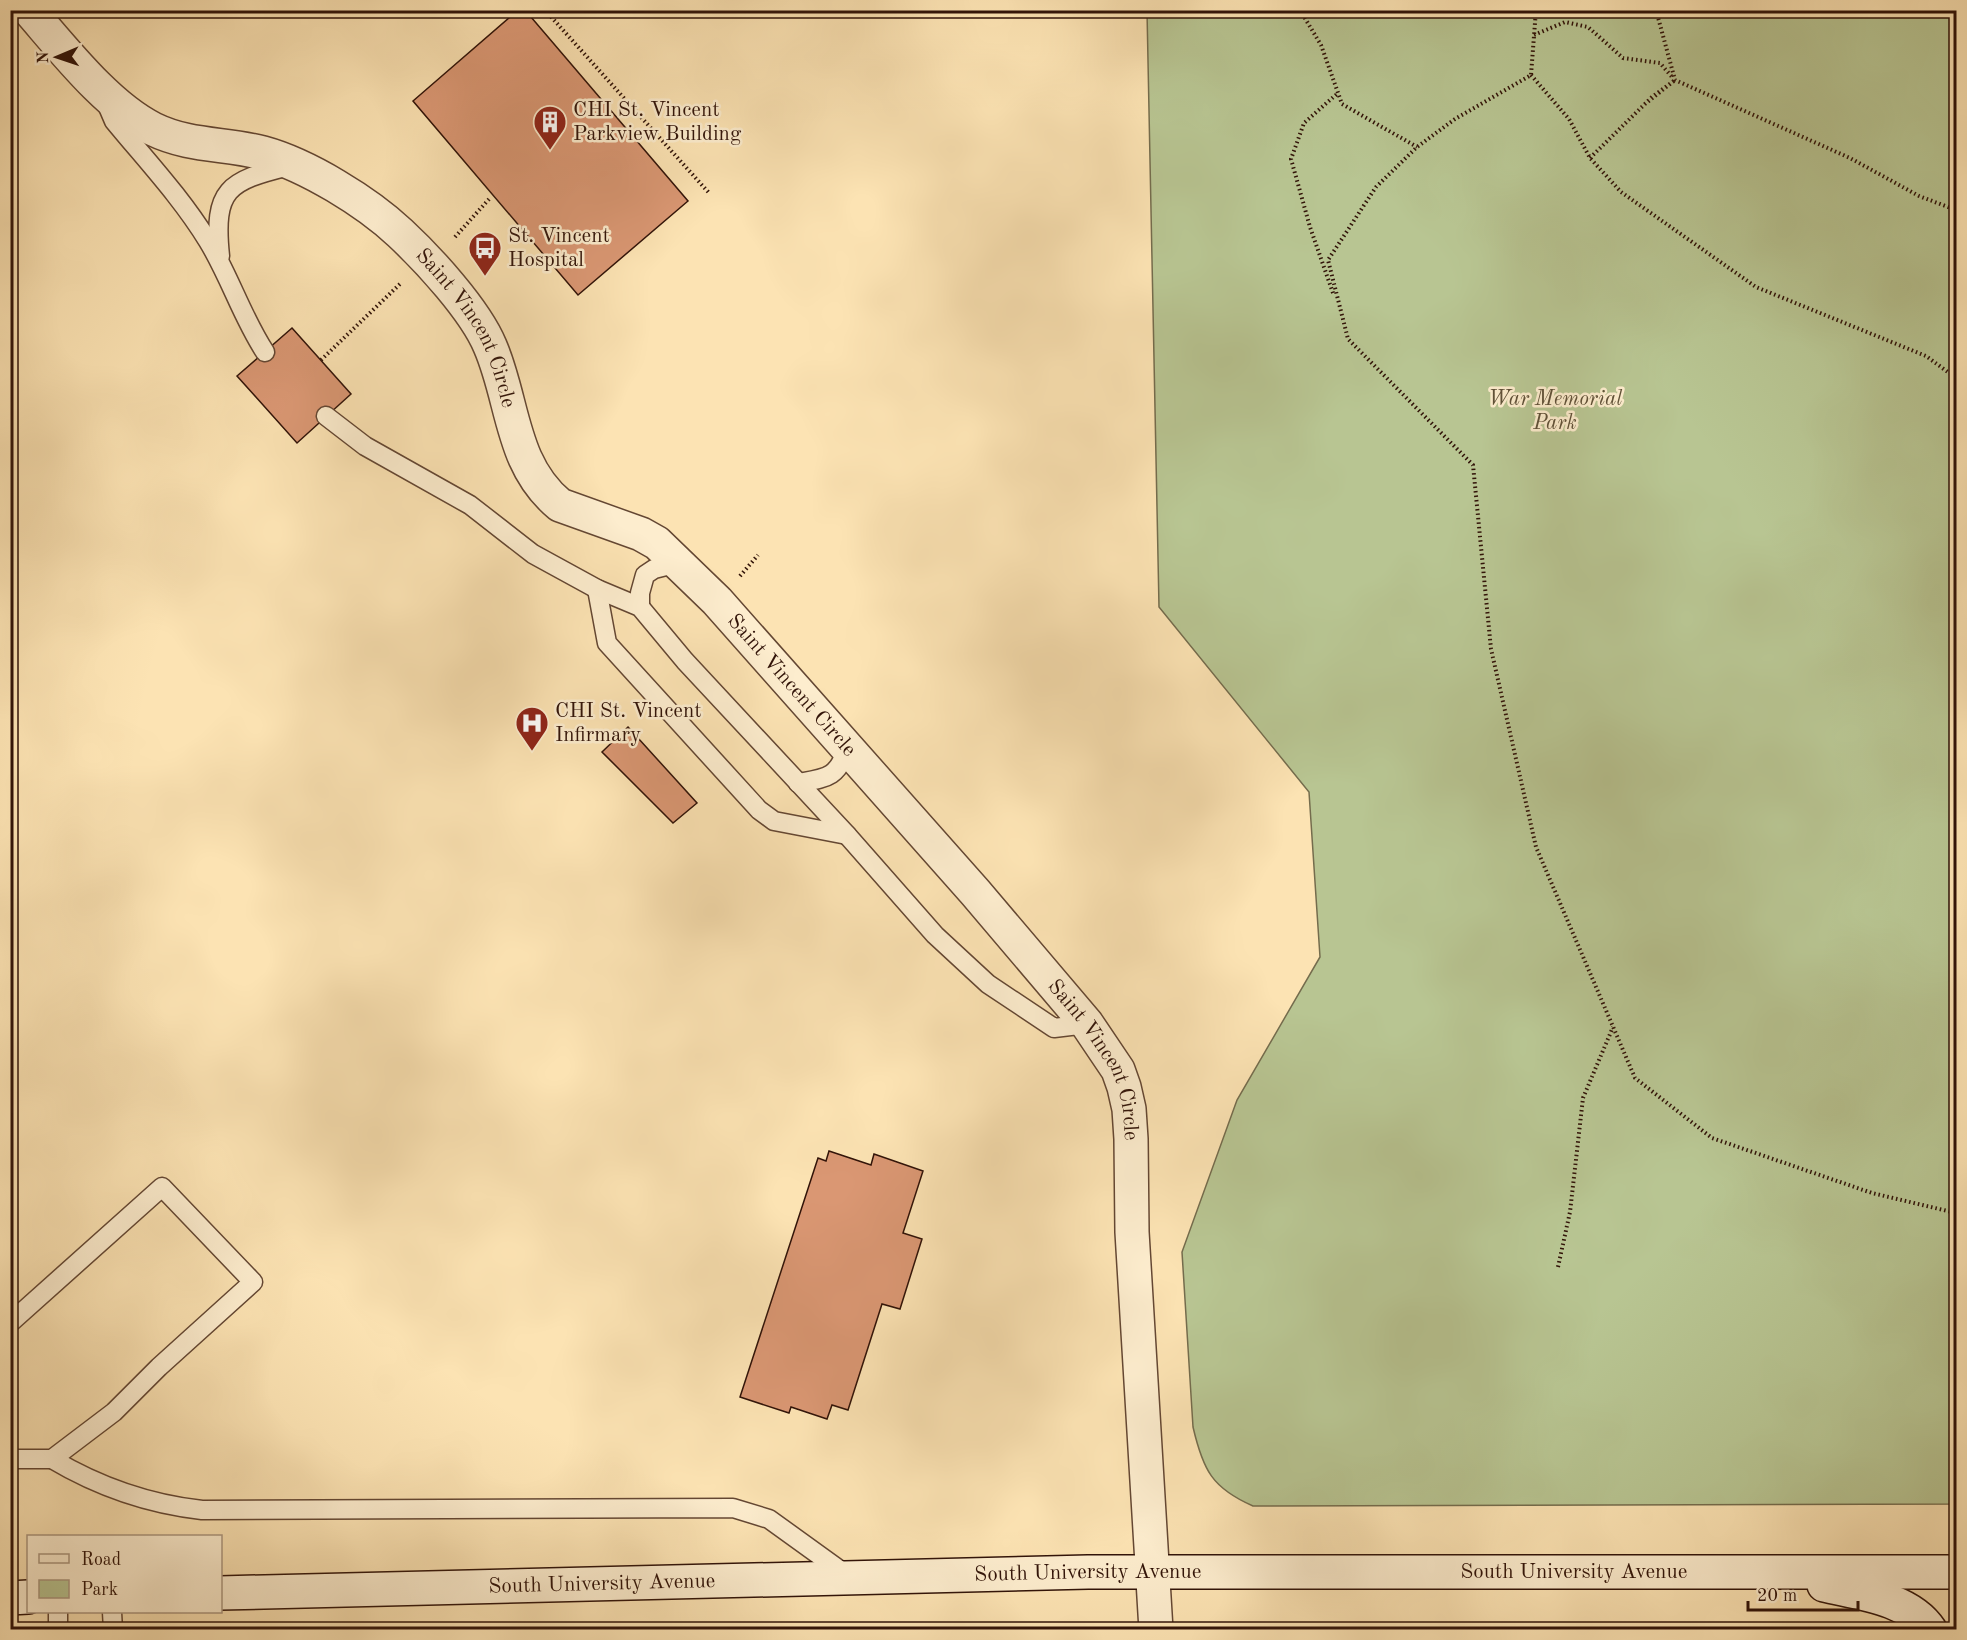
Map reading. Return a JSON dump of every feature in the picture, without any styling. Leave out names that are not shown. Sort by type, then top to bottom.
[{"type":"street","name":"Saint Vincent Circle","points":[[28,10],[85,74],[143,123],[168,135],[191,142],[236,147],[263,153],[294,165],[366,206],[399,232],[461,301],[480,326],[498,365],[518,442],[535,478],[550,496],[560,505],[641,534],[657,543],[717,601],[975,892],[1087,1024],[1118,1070],[1129,1109],[1132,1243],[1156,1629]]},
{"type":"street","name":"South University Avenue","points":[[222,1593],[1153,1571],[1956,1572]]},
{"type":"street","points":[[1771,1573],[1895,1602],[1925,1622],[1930,1629]]},
{"type":"street","points":[[10,1598],[27,1597]]},
{"type":"lane","points":[[101,88],[114,121],[179,198],[208,241],[252,333],[265,352]]},
{"type":"lane","points":[[221,265],[217,232],[218,218],[226,194],[245,178],[294,165]]},
{"type":"lane","points":[[326,416],[365,446],[470,505],[533,554],[597,589],[640,607],[685,661],[847,835],[935,935],[988,984],[1054,1028],[1087,1024]]},
{"type":"lane","points":[[640,607],[640,593],[645,574],[654,569],[678,563]]},
{"type":"lane","points":[[597,589],[608,643],[759,810],[774,820],[847,835]]},
{"type":"lane","points":[[798,783],[833,774],[842,765],[847,748]]},
{"type":"lane","points":[[10,1323],[162,1187],[253,1282],[159,1367],[114,1412],[52,1459]]},
{"type":"lane","points":[[10,1459],[52,1459],[80,1476],[118,1492],[178,1508],[202,1510],[733,1508],[770,1519],[852,1579]]},
{"type":"lane","points":[[58,1613],[58,1629]]},
{"type":"lane","points":[[112,1613],[112,1629]]},
{"type":"path","points":[[544,10],[710,194]]},
{"type":"path","points":[[1300,10],[1321,45],[1342,104],[1418,147]]},
{"type":"path","points":[[1536,10],[1531,75],[1569,120],[1590,158],[1621,192],[1756,287],[1926,356],[1956,378]]},
{"type":"path","points":[[1656,10],[1675,80]]},
{"type":"path","points":[[1534,35],[1565,22],[1588,27],[1623,58],[1660,63],[1675,80],[1850,158],[1918,196],[1956,210]]},
{"type":"path","points":[[1531,75],[1455,119],[1418,147],[1376,187],[1328,260],[1347,339],[1473,465],[1491,649],[1536,847],[1635,1078],[1712,1138],[1872,1193],[1956,1213]]},
{"type":"path","points":[[1590,158],[1645,104],[1675,80]]},
{"type":"path","points":[[1338,93],[1304,123],[1291,159],[1310,227],[1341,313]]},
{"type":"path","points":[[455,237],[490,198]]},
{"type":"path","points":[[321,360],[406,279]]},
{"type":"path","points":[[746,568],[758,555]]},
{"type":"path","points":[[1558,1267],[1570,1212],[1583,1098],[1613,1027]]},
{"type":"green space","name":"War Memorial Park","points":[[1147,11],[1956,11],[1956,1504],[1253,1506],[1228,1492],[1211,1476],[1201,1455],[1193,1427],[1182,1252],[1237,1100],[1320,957],[1309,792],[1159,607]]},
{"type":"building","name":"CHI St. Vincent Parkview Building","points":[[518,10],[525,10],[688,201],[578,295],[413,101]]},
{"type":"building","points":[[292,328],[351,394],[297,443],[237,376]]},
{"type":"building","points":[[628,727],[697,803],[673,823],[602,752]]},
{"type":"building","points":[[829,1151],[871,1165],[874,1154],[923,1171],[903,1233],[922,1239],[900,1309],[882,1304],[848,1410],[832,1405],[827,1419],[791,1407],[789,1413],[740,1397],[818,1158],[826,1161]]},
{"type":"place","name":"CHI St. Vincent Parkview Building","points":[[550,151]]},
{"type":"place","name":"St. Vincent Hospital","points":[[485,277]]},
{"type":"place","name":"CHI St. Vincent Infirmary","points":[[532,752]]}]
